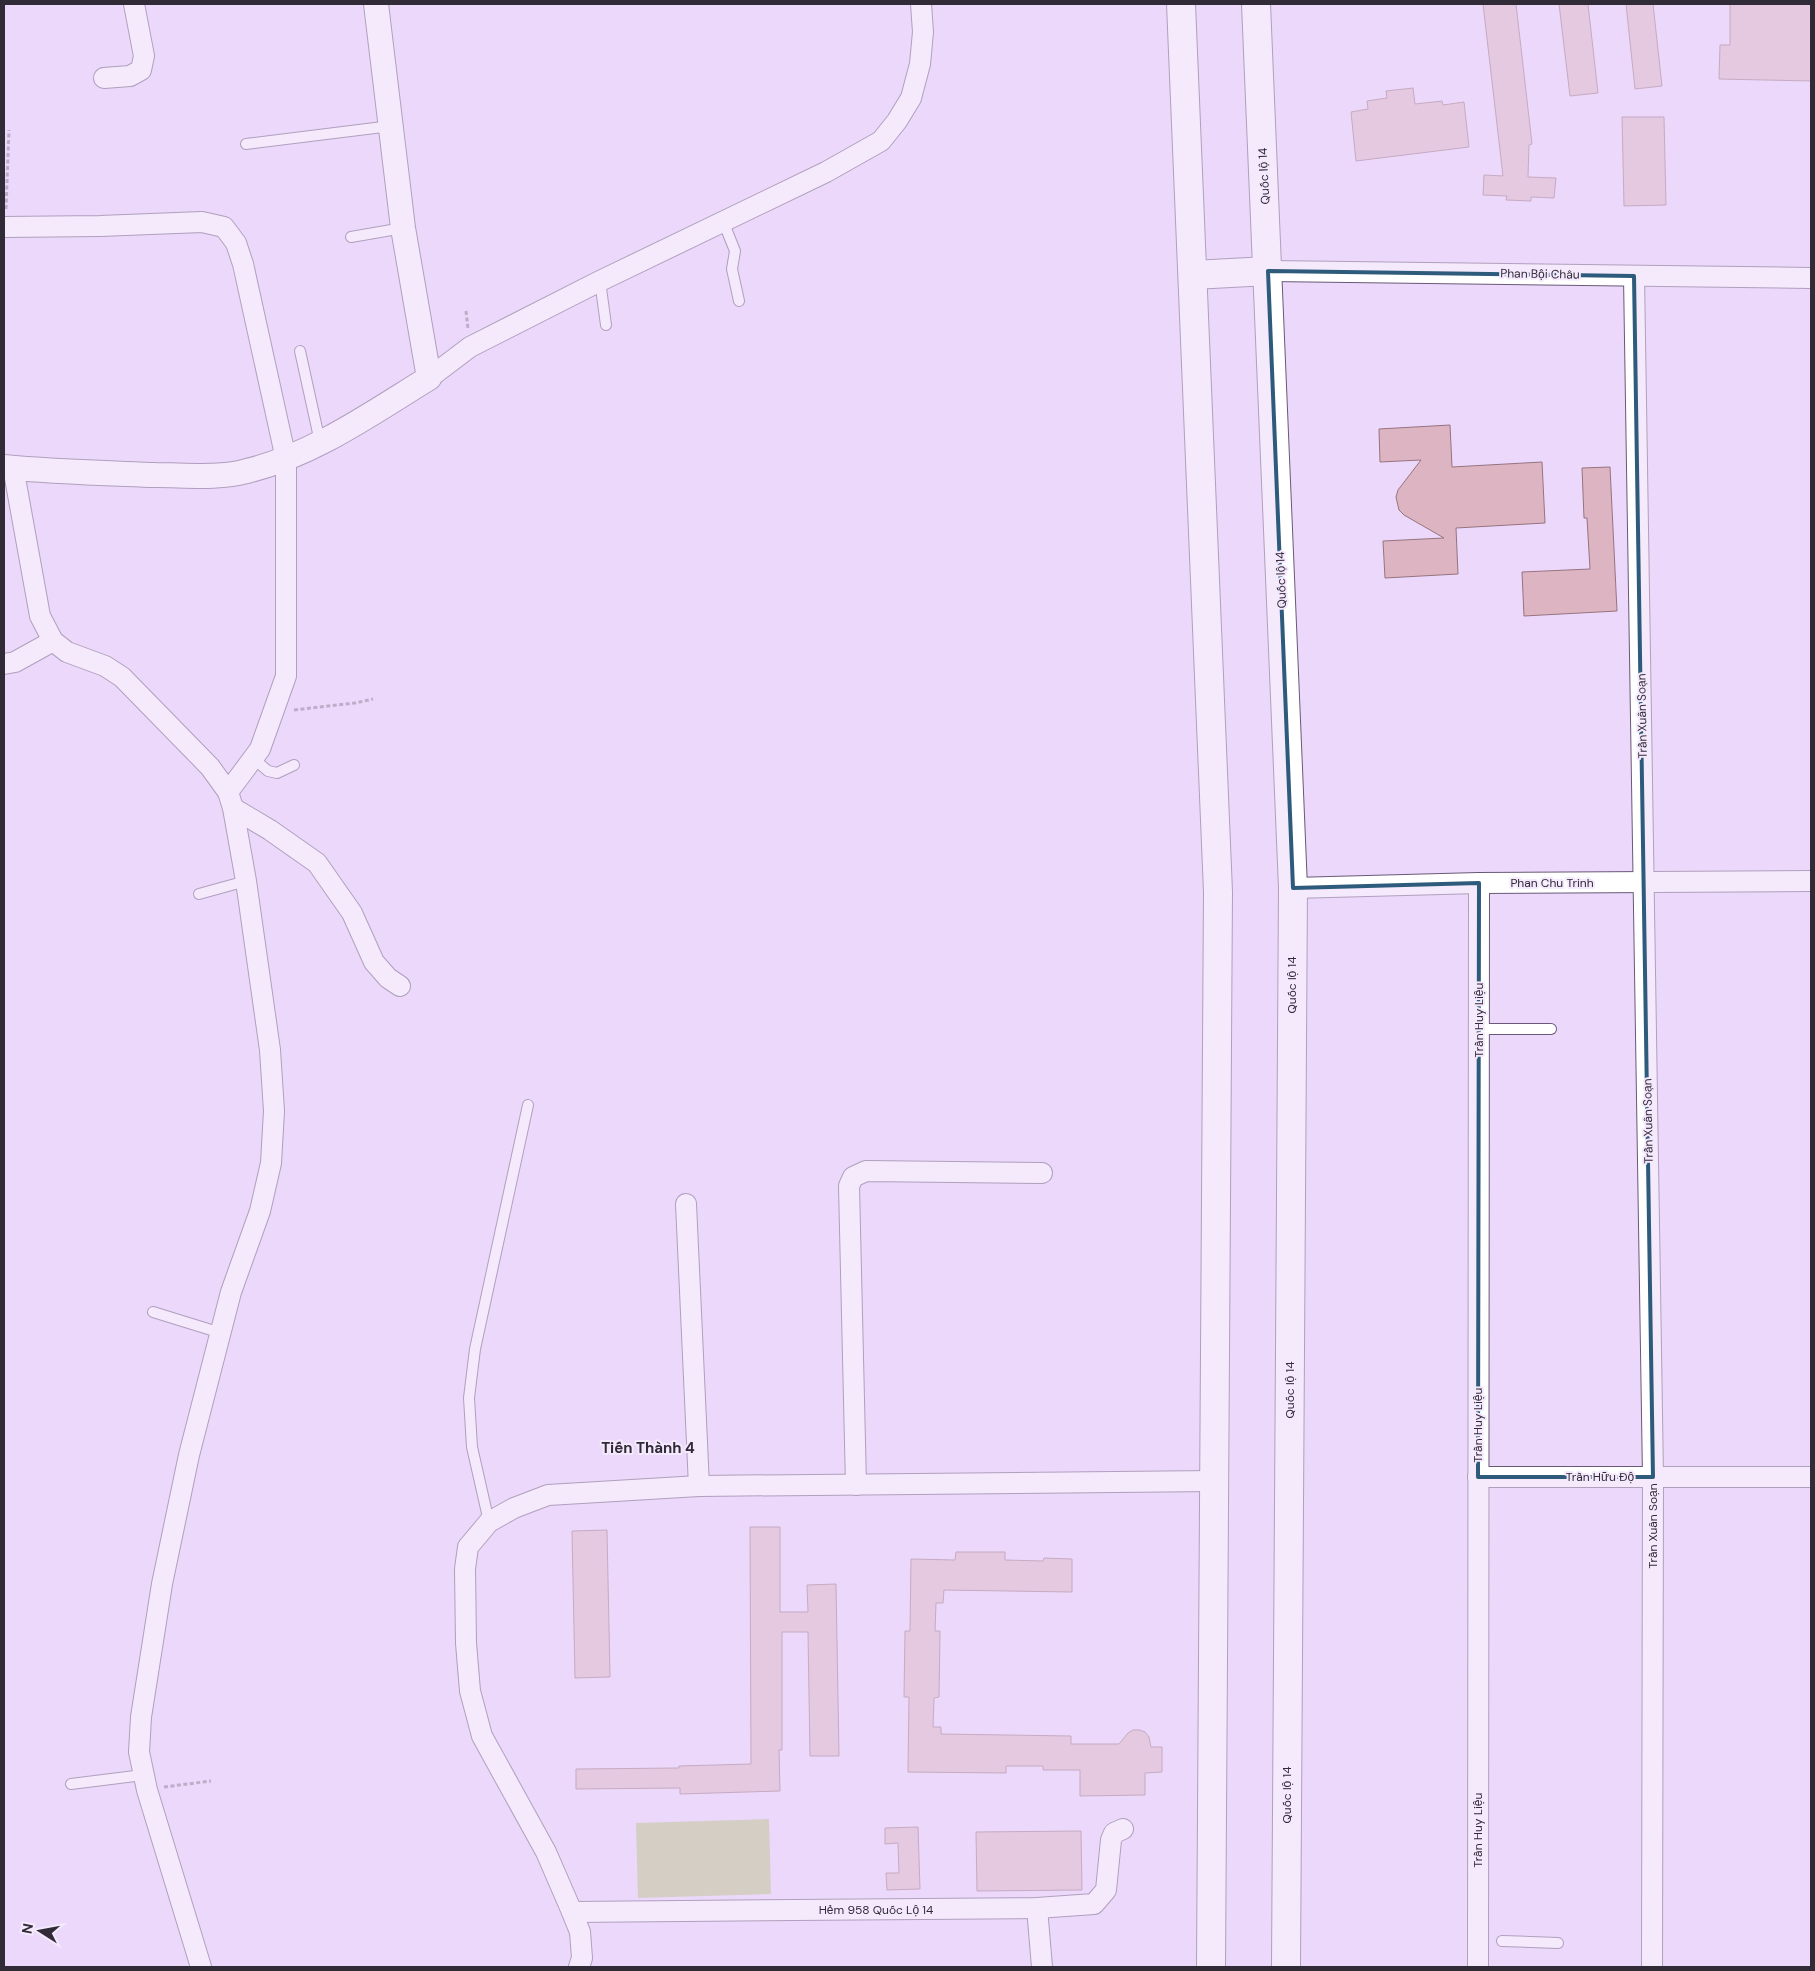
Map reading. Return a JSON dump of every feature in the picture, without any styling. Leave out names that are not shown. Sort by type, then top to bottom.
[{"type":"highway","points":[[1181,4],[1194,275],[1218,892],[1211,1967]]},
{"type":"highway","name":"Quốc lộ 14","points":[[1256,4],[1293,888],[1286,1967]]},
{"type":"highway","points":[[1194,275],[1268,271]]},
{"type":"street","points":[[104,78],[130,76],[141,70],[144,56],[134,4]]},
{"type":"street","points":[[376,4],[403,228],[429,378]]},
{"type":"street","points":[[201,1967],[145,1782],[139,1752],[141,1717],[162,1584],[189,1455],[231,1292],[260,1211],[270,1163],[274,1111],[270,1050],[246,882],[230,800],[210,767],[122,677],[105,666],[67,652],[53,641],[40,616],[8,467],[205,476],[246,472],[286,459],[320,442],[429,378],[470,347],[600,280],[826,172],[881,141],[897,121],[911,98],[920,64],[922,40],[921,4]]},
{"type":"street","points":[[4,227],[202,222],[224,227],[236,242],[243,264],[286,459],[286,676],[260,749],[230,800]]},
{"type":"street","name":"Phan Bội Châu","points":[[1268,271],[1811,278]]},
{"type":"street","name":"Trần Xuân Soạn","points":[[1634,276],[1653,1477],[1652,1967]]},
{"type":"street","points":[[4,664],[15,662],[53,641]]},
{"type":"street","points":[[230,800],[317,863],[352,913],[374,962],[388,978],[400,986]]},
{"type":"street","name":"Phan Chu Trinh","points":[[1293,888],[1479,883],[1811,881]]},
{"type":"street","name":"Trần Huy Liệu","points":[[1478,1967],[1484,1940],[1478,1477],[1479,883]]},
{"type":"street","points":[[856,1485],[850,1186],[853,1177],[866,1171],[1042,1173]]},
{"type":"street","points":[[686,1204],[699,1486]]},
{"type":"street","name":"Trần Hữu Độ","points":[[1478,1477],[1811,1477]]},
{"type":"street","points":[[579,1967],[582,1958],[580,1932],[546,1852],[482,1736],[470,1691],[466,1643],[465,1569],[468,1547],[489,1522],[514,1508],[548,1495],[699,1486],[1214,1480]]},
{"type":"street","name":"Hẻm 958 Quốc Lộ 14","points":[[572,1912],[1037,1908],[1094,1904],[1106,1890],[1111,1840],[1114,1833],[1123,1829]]},
{"type":"street","points":[[1037,1908],[1042,1967]]},
{"type":"lane","points":[[246,144],[392,126]]},
{"type":"lane","points":[[723,221],[735,251],[732,269],[739,301]]},
{"type":"lane","points":[[351,237],[403,228]]},
{"type":"lane","points":[[600,280],[606,325]]},
{"type":"lane","points":[[300,351],[320,442]]},
{"type":"lane","points":[[253,758],[268,771],[277,773],[294,765]]},
{"type":"lane","points":[[199,894],[246,882]]},
{"type":"lane","points":[[1479,1029],[1551,1029]]},
{"type":"lane","points":[[489,1522],[472,1447],[469,1398],[474,1349],[528,1105]]},
{"type":"lane","points":[[154,1312],[221,1333]]},
{"type":"lane","points":[[71,1784],[145,1782]]},
{"type":"lane","points":[[1502,1941],[1558,1943]]},
{"type":"path","points":[[4,227],[9,130]]},
{"type":"path","points":[[273,713],[373,699]]},
{"type":"path","points":[[145,1782],[211,1781]]},
{"type":"highlighted area","points":[[1268,271],[1634,276],[1653,1477],[1478,1477],[1479,883],[1293,888]]},
{"type":"green space","points":[[769,1819],[771,1894],[638,1898],[636,1823]]},
{"type":"building","points":[[1483,4],[1516,4],[1532,144],[1529,145],[1528,177],[1556,178],[1554,198],[1531,197],[1531,201],[1506,200],[1507,196],[1483,195],[1484,175],[1503,176]]},
{"type":"building","points":[[1559,4],[1588,4],[1598,93],[1570,96]]},
{"type":"building","points":[[1626,4],[1653,4],[1662,86],[1635,89]]},
{"type":"building","points":[[1730,4],[1811,4],[1811,81],[1719,79],[1720,45],[1730,45]]},
{"type":"building","points":[[1413,88],[1415,104],[1442,101],[1443,105],[1464,102],[1469,147],[1356,161],[1351,112],[1368,109],[1367,101],[1387,98],[1386,91]]},
{"type":"building","points":[[1622,117],[1664,117],[1666,205],[1624,206]]},
{"type":"building","points":[[1450,425],[1452,467],[1542,462],[1545,523],[1456,528],[1458,574],[1385,578],[1383,541],[1444,538],[1404,515],[1399,510],[1396,497],[1398,490],[1421,460],[1380,462],[1379,429]]},
{"type":"building","points":[[1610,467],[1617,611],[1524,616],[1522,572],[1590,569],[1587,518],[1584,518],[1582,468]]},
{"type":"building","points":[[750,1527],[780,1527],[780,1612],[808,1612],[807,1585],[836,1584],[839,1756],[810,1756],[808,1632],[782,1632],[782,1750],[779,1750],[780,1791],[680,1794],[680,1788],[576,1789],[576,1769],[679,1768],[679,1766],[751,1764]]},
{"type":"building","points":[[607,1530],[610,1677],[575,1678],[572,1531]]},
{"type":"building","points":[[956,1552],[1005,1552],[1005,1560],[1043,1561],[1044,1558],[1072,1559],[1072,1592],[944,1590],[943,1603],[936,1603],[935,1631],[940,1631],[939,1697],[934,1698],[933,1727],[941,1727],[941,1734],[1071,1736],[1071,1744],[1119,1744],[1128,1733],[1133,1730],[1140,1730],[1149,1737],[1151,1747],[1162,1747],[1162,1772],[1145,1773],[1145,1795],[1080,1796],[1080,1770],[1043,1770],[1043,1766],[1006,1766],[1006,1773],[908,1772],[909,1697],[904,1697],[905,1631],[910,1631],[911,1559],[955,1560]]},
{"type":"building","points":[[918,1827],[920,1889],[887,1890],[886,1873],[899,1873],[898,1843],[885,1844],[885,1828]]},
{"type":"building","points":[[1081,1831],[1082,1890],[977,1891],[976,1832]]},
{"type":"district","name":"Tiến Thành 4","points":[[648,1448]]}]
